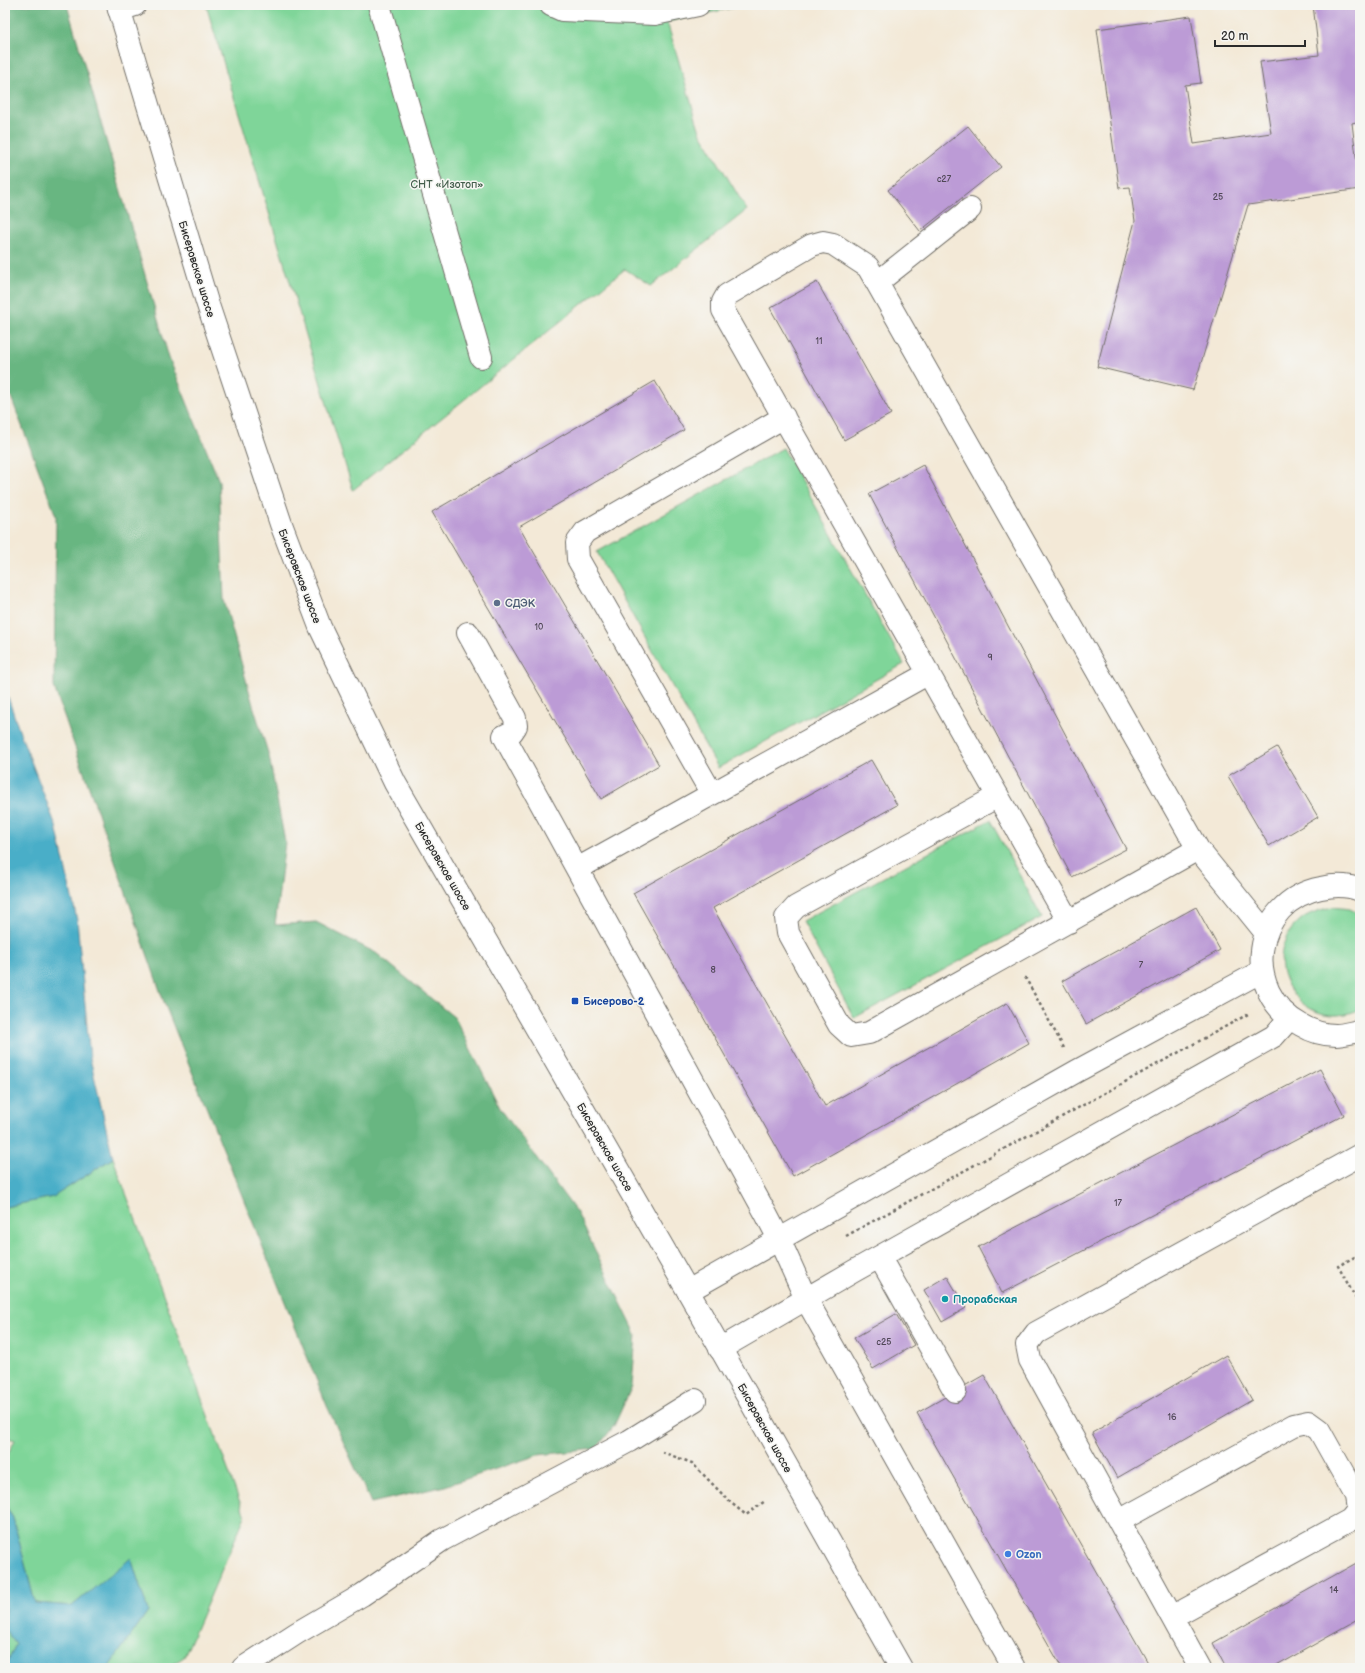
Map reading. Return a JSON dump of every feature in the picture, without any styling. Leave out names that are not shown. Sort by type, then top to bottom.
[{"type":"main road","points":[[379,5],[481,357]]},
{"type":"main road","points":[[551,5],[562,10],[655,14],[698,5]]},
{"type":"main road","name":"Бисеровское шоссе","points":[[124,7],[207,302],[281,524],[320,627],[394,783],[688,1291],[901,1668]]},
{"type":"main road","points":[[878,282],[970,208]]},
{"type":"main road","points":[[1069,922],[723,310],[722,302],[727,295],[812,245],[823,242],[833,244],[868,267],[878,282],[1198,849],[1266,933]]},
{"type":"main road","points":[[712,794],[578,559],[577,543],[585,532],[784,417]]},
{"type":"main road","points":[[468,633],[515,718],[516,726],[512,732],[504,736],[779,1239],[806,1299],[1014,1668]]},
{"type":"main road","points":[[577,869],[929,673]]},
{"type":"main road","points":[[998,796],[796,907],[786,918],[788,933],[839,1025],[851,1036],[869,1034],[1198,849]]},
{"type":"main road","points":[[1360,890],[1355,888],[1333,886],[1312,890],[1292,899],[1277,914],[1266,933],[1261,952],[1262,971],[1265,985],[1271,998],[1289,1019],[1311,1031],[1336,1035],[1360,1031]]},
{"type":"main road","points":[[688,1291],[1077,1071],[1262,971]]},
{"type":"main road","points":[[720,1348],[1274,1036],[1289,1019]]},
{"type":"main road","points":[[1200,1668],[1030,1360],[1027,1346],[1036,1333],[1360,1155]]},
{"type":"main road","points":[[880,1258],[955,1391]]},
{"type":"main road","points":[[243,1668],[297,1633],[362,1595],[442,1540],[629,1441],[695,1400]]},
{"type":"main road","points":[[1119,1522],[1294,1425],[1308,1422],[1319,1430],[1356,1496],[1358,1510],[1350,1520],[1172,1617]]},
{"type":"path","points":[[1012,953],[1077,1071]]},
{"type":"path","points":[[846,1236],[1251,1013]]},
{"type":"path","points":[[842,1230],[849,1242]]},
{"type":"path","points":[[1360,1254],[1338,1266],[1360,1306]]},
{"type":"path","points":[[629,1441],[692,1462],[730,1502],[746,1515],[765,1501]]},
{"type":"green space","points":[[5,5],[67,5],[169,358],[219,481],[224,600],[253,705],[269,756],[285,842],[275,925],[316,922],[376,953],[455,1018],[500,1108],[577,1213],[636,1334],[632,1386],[614,1426],[596,1449],[538,1455],[445,1486],[371,1503],[327,1406],[165,1005],[54,687],[56,516],[5,381]]},
{"type":"green space","name":"СНТ «Изотоп»","points":[[206,5],[746,5],[667,22],[700,132],[747,210],[651,286],[625,269],[353,490]]},
{"type":"green space","points":[[783,448],[904,664],[718,768],[597,552]]},
{"type":"green space","points":[[990,820],[1042,917],[854,1018],[802,921]]},
{"type":"green space","points":[[1332,907],[1350,909],[1360,914],[1360,1009],[1339,1015],[1320,1013],[1304,1005],[1292,991],[1284,975],[1281,957],[1286,939],[1298,922],[1310,914]]},
{"type":"green space","points":[[113,1158],[245,1516],[184,1657],[167,1668],[108,1668],[148,1611],[131,1559],[72,1606],[35,1603],[13,1518],[5,1504],[5,1460],[15,1440],[5,1437],[5,1207],[53,1197]]},
{"type":"green space","points":[[5,1630],[16,1644],[5,1668]]},
{"type":"water","points":[[5,688],[19,730],[56,826],[77,920],[90,1058],[113,1158],[53,1197],[5,1207]]},
{"type":"water","points":[[5,1505],[13,1518],[35,1603],[72,1606],[131,1558],[148,1611],[108,1668],[5,1668],[16,1644],[5,1630]]},
{"type":"building","points":[[1313,5],[1360,5],[1360,121],[1352,123],[1360,189],[1248,205],[1193,390],[1097,367],[1135,221],[1130,187],[1119,188],[1097,29],[1191,16],[1201,83],[1185,85],[1194,144],[1271,133],[1260,62],[1319,55]]},
{"type":"building","points":[[968,126],[1001,167],[920,231],[888,190]]},
{"type":"building","points":[[817,282],[891,414],[844,440],[770,308]]},
{"type":"building","points":[[655,381],[684,430],[519,527],[659,765],[601,799],[432,512]]},
{"type":"building","points":[[923,465],[1126,849],[1072,877],[869,494]]},
{"type":"building","points":[[1277,747],[1318,817],[1269,846],[1228,776]]},
{"type":"building","points":[[871,760],[897,805],[713,908],[825,1106],[1007,1003],[1029,1043],[793,1176],[633,893]]},
{"type":"building","points":[[1196,907],[1220,950],[1086,1024],[1062,981]]},
{"type":"building","points":[[1320,1069],[1344,1115],[1002,1293],[978,1247]]},
{"type":"building","name":"Прорабская","points":[[947,1276],[966,1308],[942,1322],[924,1290]]},
{"type":"building","points":[[896,1314],[914,1345],[873,1369],[854,1338]]},
{"type":"building","points":[[1226,1355],[1252,1400],[1117,1478],[1092,1433]]},
{"type":"building","points":[[984,1375],[1151,1668],[1062,1668],[917,1413]]},
{"type":"building","points":[[1360,1561],[1360,1619],[1272,1668],[1226,1668],[1213,1643]]},
{"type":"place","name":"СДЭК","points":[[497,603]]},
{"type":"place","name":"Бисерово-2","points":[[575,1001]]},
{"type":"place","name":"Прорабская","points":[[945,1299]]},
{"type":"place","name":"Ozon","points":[[1008,1554]]}]
